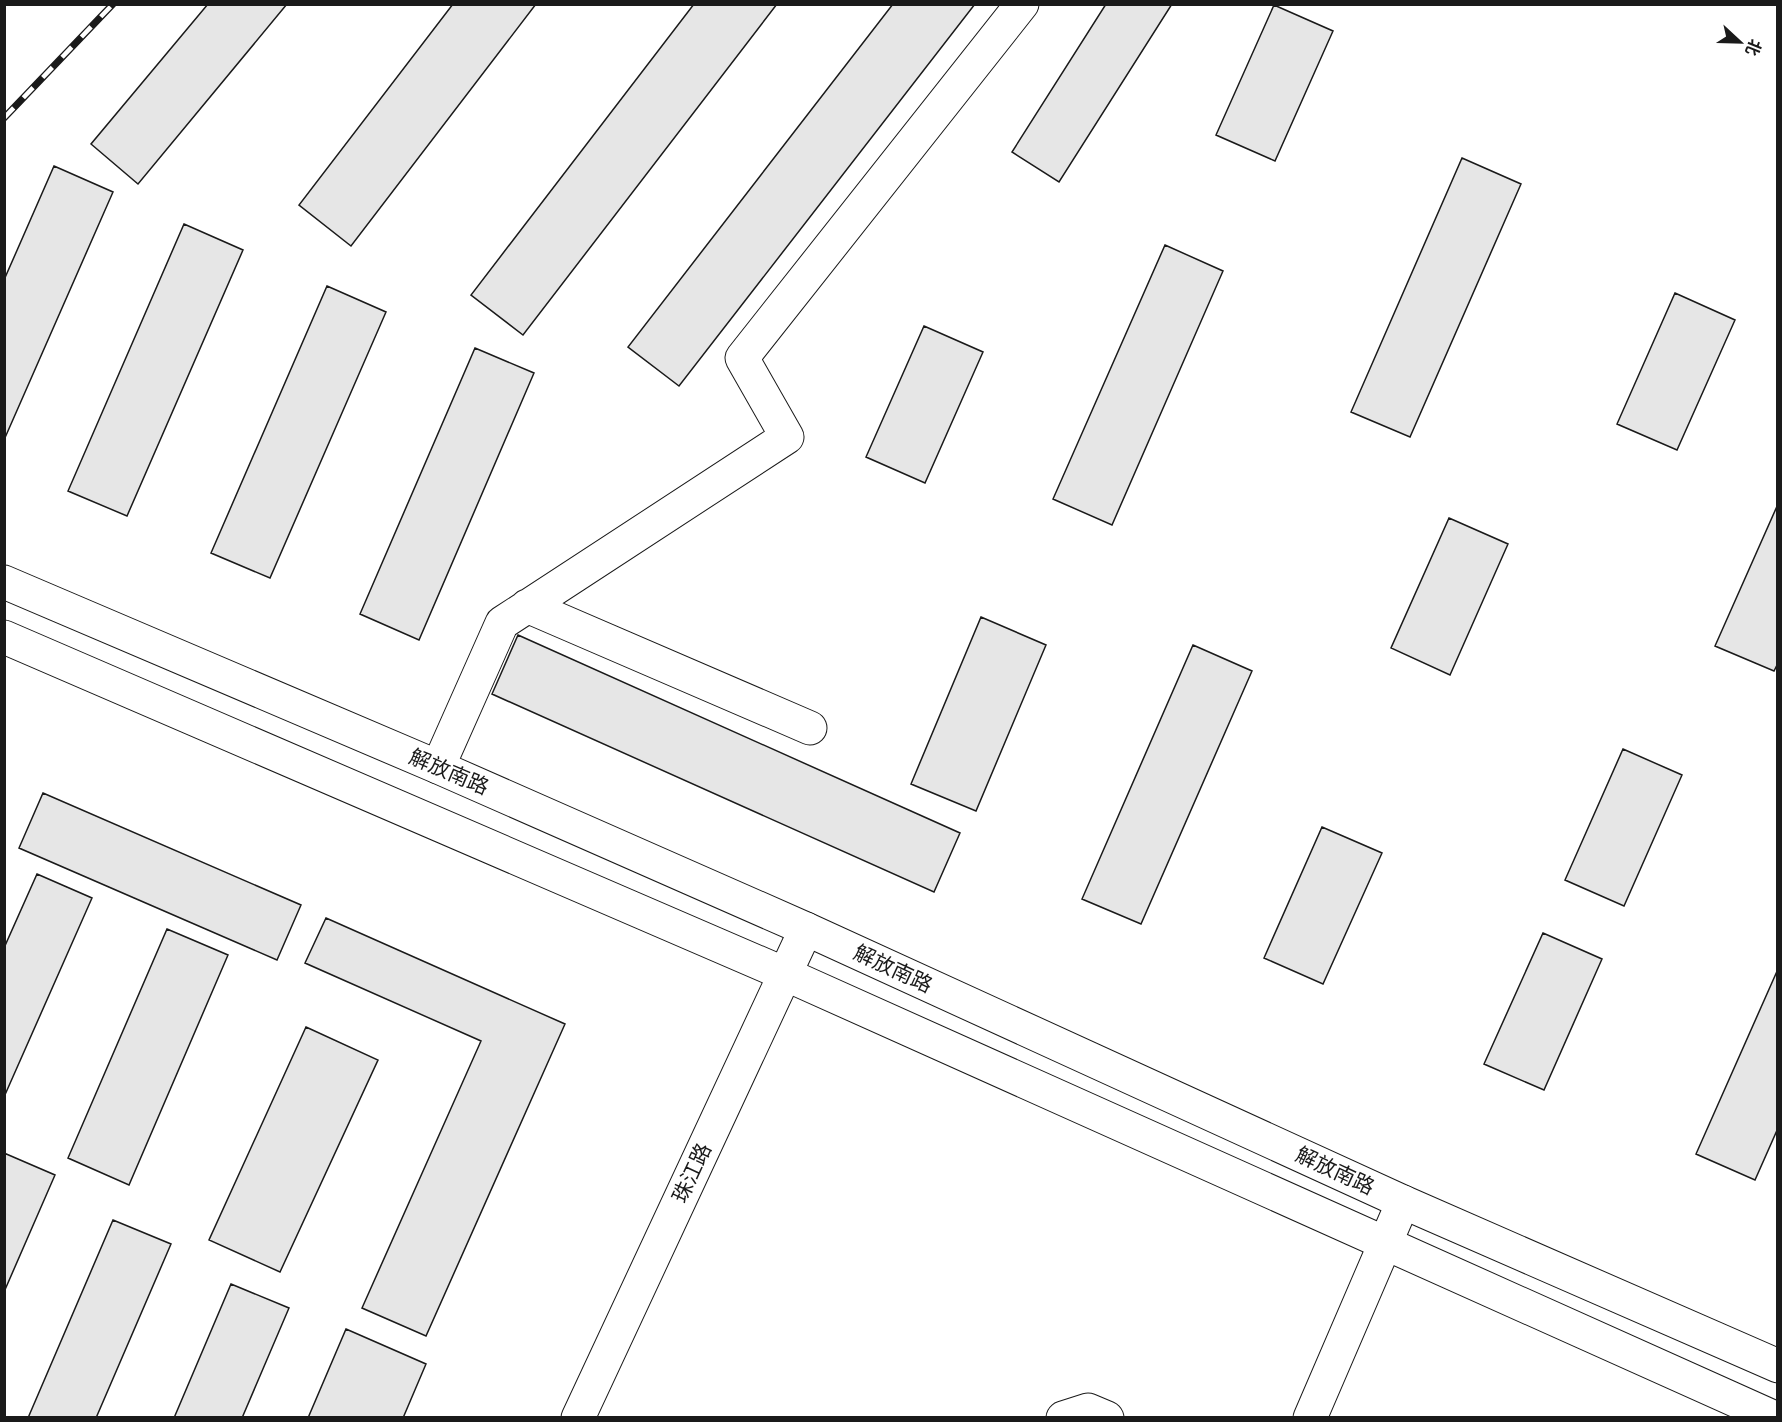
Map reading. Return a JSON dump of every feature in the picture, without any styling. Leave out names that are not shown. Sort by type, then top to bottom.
[{"type":"main road","points":[[438,767],[502,623],[788,437],[742,358],[1022,4]]},
{"type":"main road","name":"解放南路","points":[[4,582],[438,767],[806,928],[1403,1202],[1778,1366]]},
{"type":"main road","points":[[527,606],[810,729]]},
{"type":"main road","points":[[4,637],[785,974],[1774,1418]]},
{"type":"main road","name":"珠江路","points":[[578,1418],[806,928]]},
{"type":"main road","points":[[1310,1418],[1403,1202]]},
{"type":"main road","points":[[1063,1418],[1088,1410],[1107,1418]]},
{"type":"building","points":[[208,4],[287,4],[138,184],[91,144]]},
{"type":"building","points":[[453,4],[536,4],[351,246],[299,205]]},
{"type":"building","points":[[694,4],[777,4],[523,335],[471,295]]},
{"type":"building","points":[[893,4],[975,4],[679,386],[628,347]]},
{"type":"building","points":[[1106,4],[1172,4],[1059,182],[1012,152]]},
{"type":"building","points":[[1274,5],[1333,31],[1275,161],[1216,135]]},
{"type":"building","points":[[1462,158],[1521,184],[1410,437],[1351,412]]},
{"type":"building","points":[[54,166],[113,192],[4,440],[4,280]]},
{"type":"building","points":[[184,224],[243,250],[127,516],[68,491]]},
{"type":"building","points":[[1165,245],[1223,271],[1112,525],[1053,499]]},
{"type":"building","points":[[327,286],[386,312],[270,578],[211,553]]},
{"type":"building","points":[[1675,293],[1735,320],[1677,450],[1617,424]]},
{"type":"building","points":[[924,326],[983,352],[925,483],[866,457]]},
{"type":"building","points":[[475,348],[534,373],[419,640],[360,614]]},
{"type":"building","points":[[1778,504],[1778,663],[1774,671],[1715,646]]},
{"type":"building","points":[[1449,518],[1508,544],[1450,675],[1391,648]]},
{"type":"building","points":[[981,617],[1046,645],[976,811],[911,784]]},
{"type":"building","points":[[518,635],[960,833],[934,892],[492,694]]},
{"type":"building","points":[[1193,645],[1252,671],[1141,924],[1082,899]]},
{"type":"building","points":[[1623,749],[1682,775],[1624,906],[1565,880]]},
{"type":"building","points":[[43,793],[301,905],[277,960],[19,848]]},
{"type":"building","points":[[1322,827],[1382,853],[1323,984],[1264,958]]},
{"type":"building","points":[[37,874],[92,898],[4,1097],[4,948]]},
{"type":"building","points":[[326,918],[565,1024],[426,1336],[362,1308],[481,1041],[305,963]]},
{"type":"building","points":[[167,929],[228,955],[129,1185],[68,1158]]},
{"type":"building","points":[[1543,933],[1602,959],[1544,1090],[1484,1064]]},
{"type":"building","points":[[1778,969],[1778,1128],[1755,1180],[1696,1154]]},
{"type":"building","points":[[306,1027],[378,1060],[280,1272],[209,1240]]},
{"type":"building","points":[[4,1153],[55,1175],[4,1292]]},
{"type":"building","points":[[113,1220],[171,1244],[96,1418],[28,1418]]},
{"type":"building","points":[[231,1284],[289,1308],[242,1418],[174,1418]]},
{"type":"building","points":[[346,1329],[426,1364],[403,1418],[308,1418]]},
{"type":"railway","points":[[4,118],[113,4]]}]
